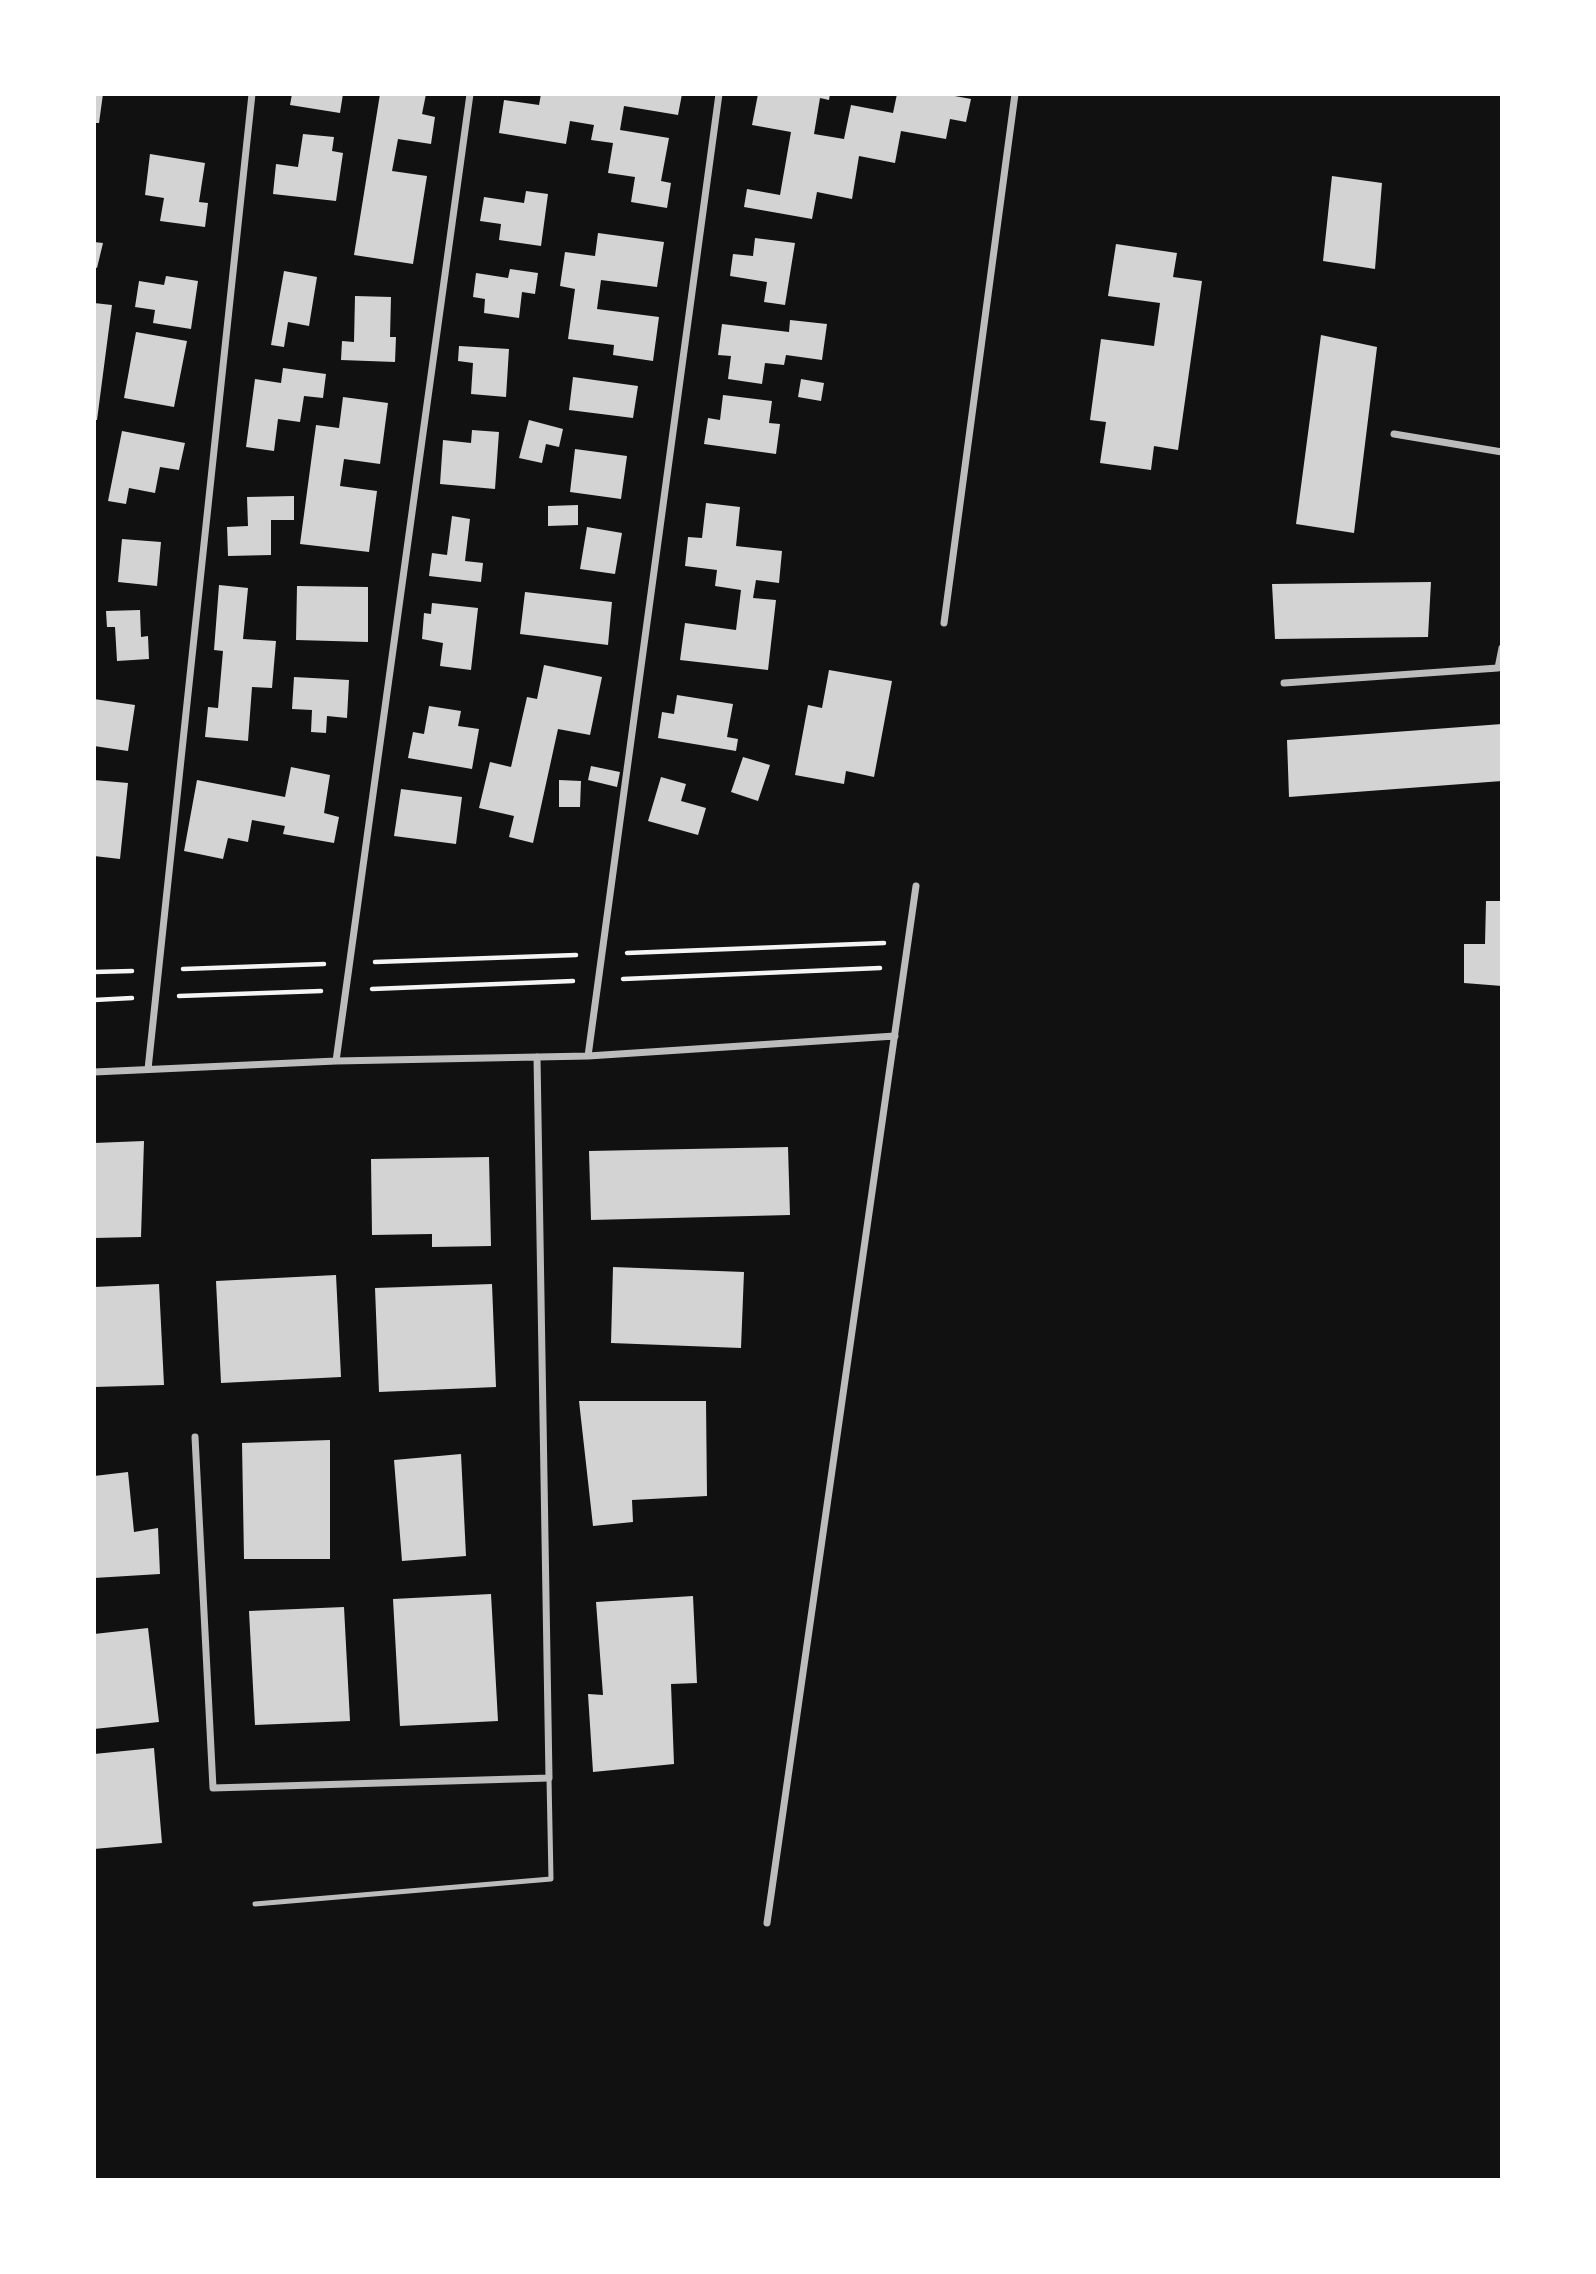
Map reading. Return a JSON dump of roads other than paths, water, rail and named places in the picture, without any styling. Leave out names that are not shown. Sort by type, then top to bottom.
[{"type":"street","points":[[148,1069],[252,94]]},
{"type":"street","points":[[335,1061],[470,94]]},
{"type":"street","points":[[588,1056],[719,94]]},
{"type":"street","points":[[944,623],[1016,94]]},
{"type":"street","points":[[1394,434],[1502,452]]},
{"type":"street","points":[[1284,683],[1498,668],[1502,648]]},
{"type":"street","points":[[767,1923],[916,886]]},
{"type":"street","points":[[94,1072],[335,1061],[588,1056],[895,1036]]},
{"type":"street","points":[[195,1437],[213,1788],[550,1777],[537,1057]]},
{"type":"lane","points":[[255,1904],[551,1879],[550,1777]]}]
